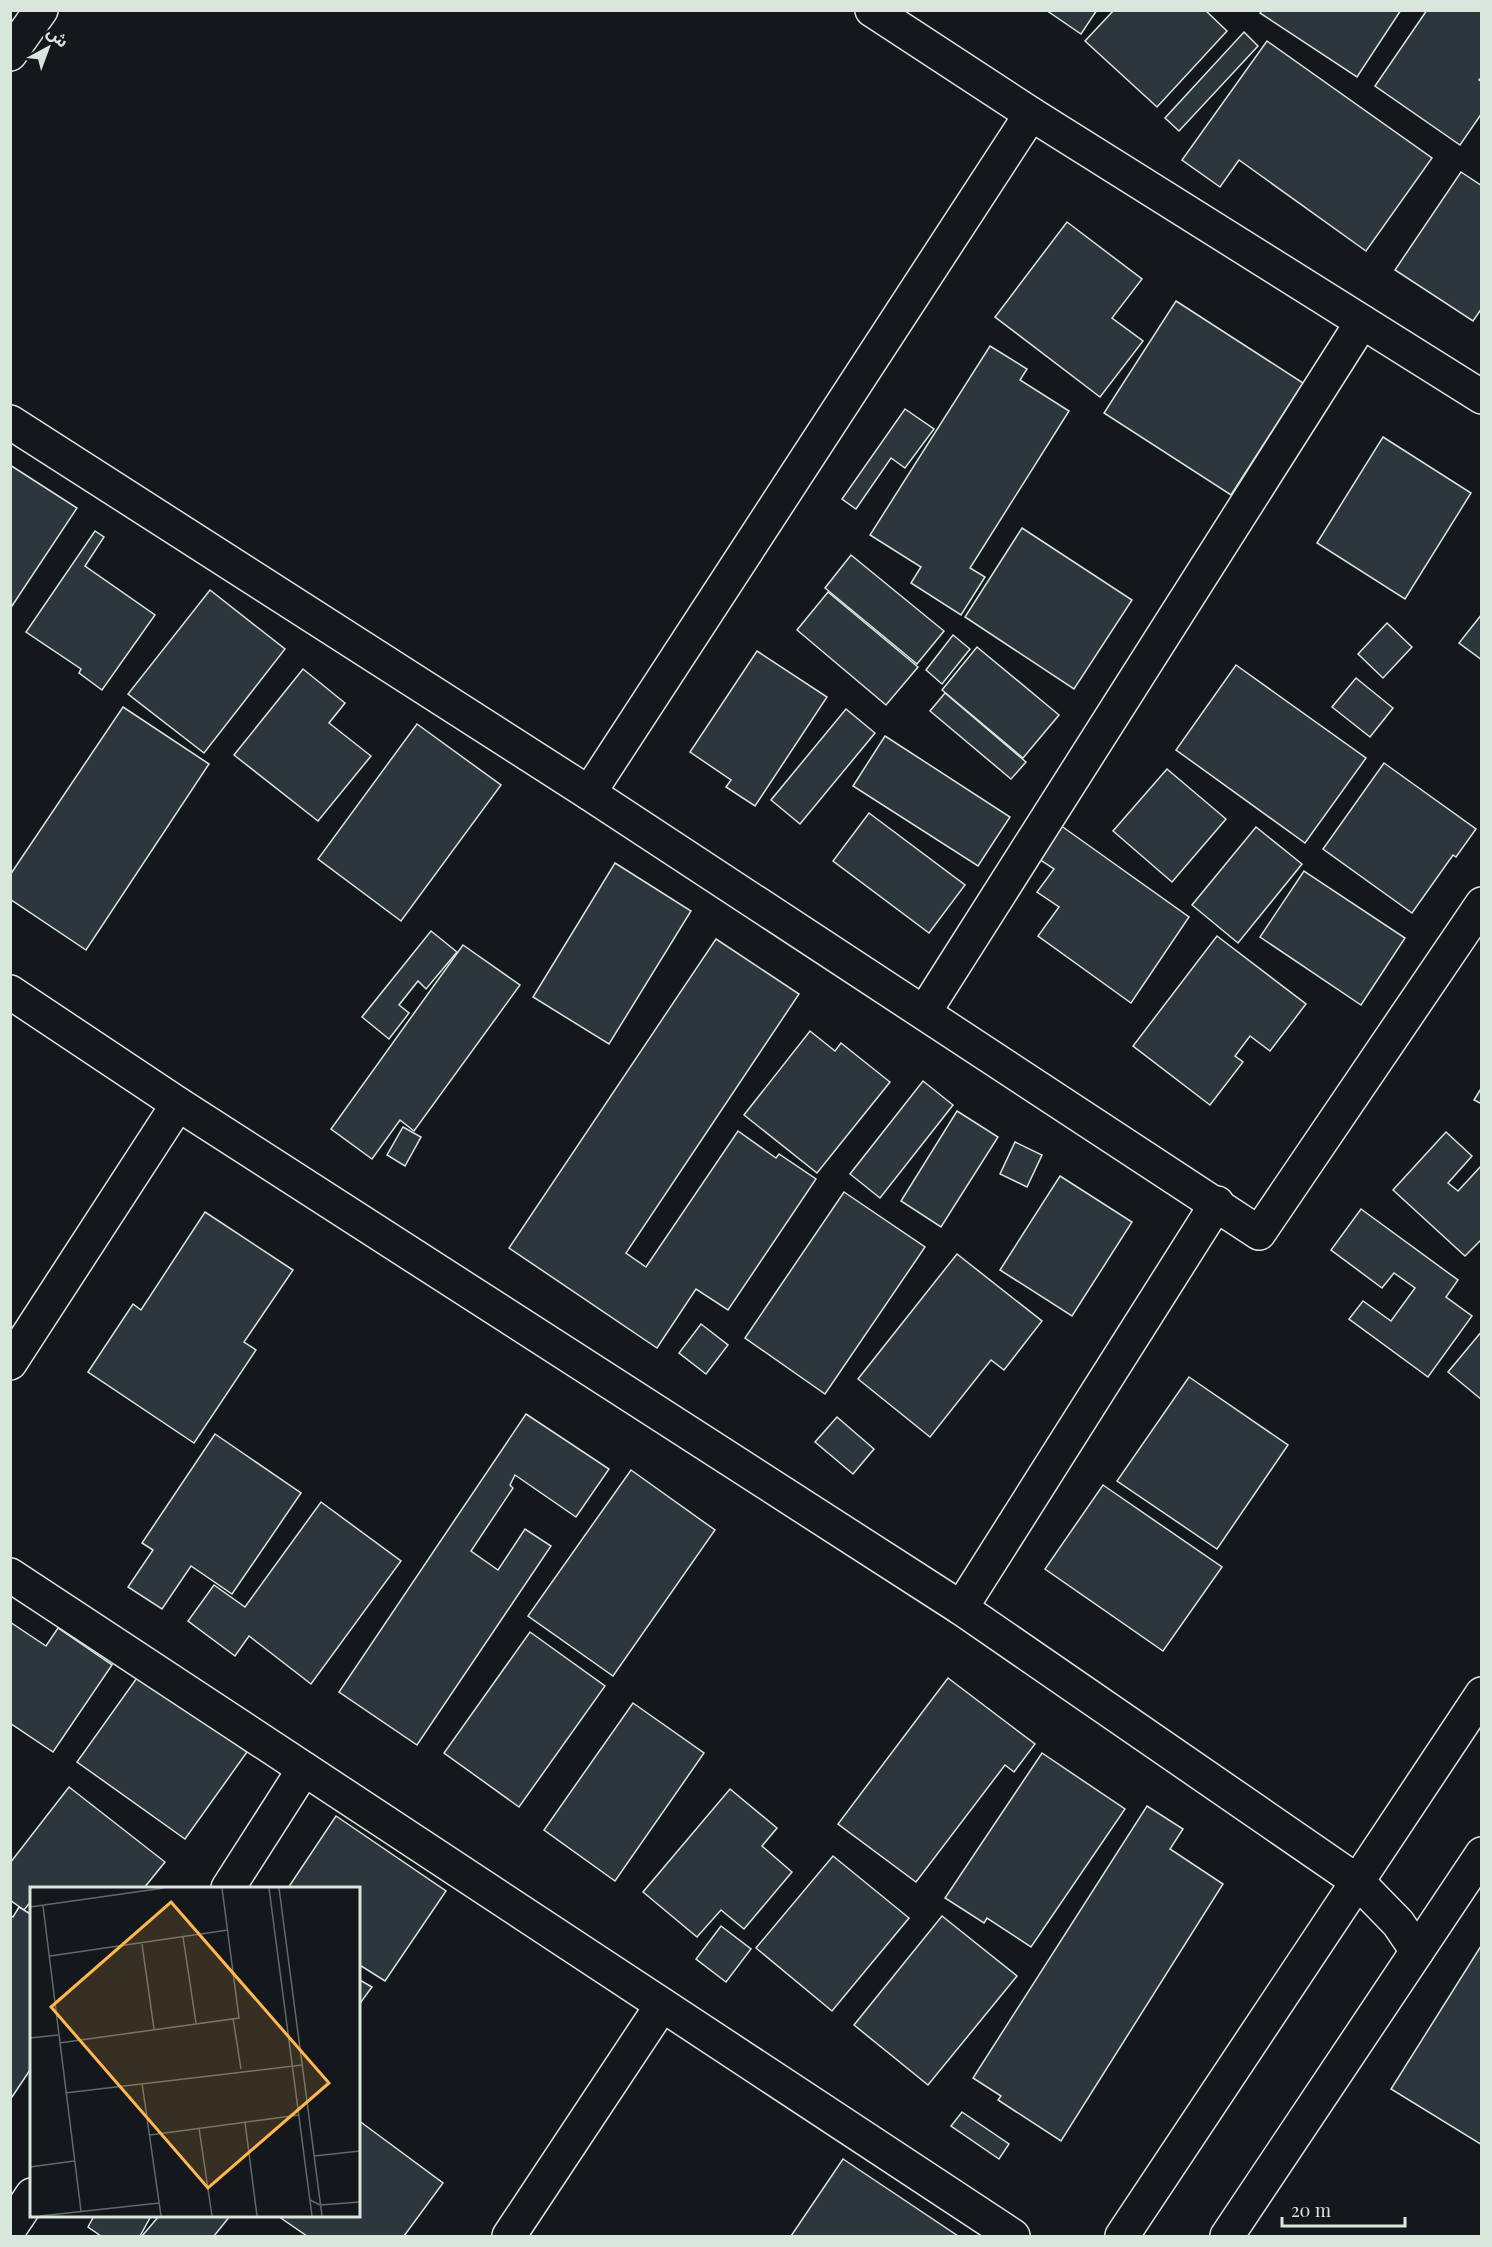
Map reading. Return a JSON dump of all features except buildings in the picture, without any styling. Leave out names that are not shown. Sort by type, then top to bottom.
[{"type":"street","points":[[10,54],[41,10]]},
{"type":"street","points":[[872,10],[1031,114],[1482,397]]},
{"type":"street","points":[[589,792],[1031,114]]},
{"type":"street","points":[[925,1011],[1362,322]]},
{"type":"street","points":[[10,422],[589,792],[925,1011],[1259,1233],[1482,904]]},
{"type":"street","points":[[10,992],[178,1104],[961,1608],[1357,1881],[1398,1923],[1417,1951]]},
{"type":"street","points":[[10,1363],[178,1104]]},
{"type":"street","points":[[961,1608],[1216,1203]]},
{"type":"street","points":[[10,1575],[1013,2236]]},
{"type":"street","points":[[1122,2236],[1482,1694]]},
{"type":"street","points":[[229,1887],[304,1769]]},
{"type":"street","points":[[1227,2236],[1482,1854]]},
{"type":"street","points":[[509,2236],[662,2005]]},
{"type":"street","points":[[10,2228],[30,2198]]}]
